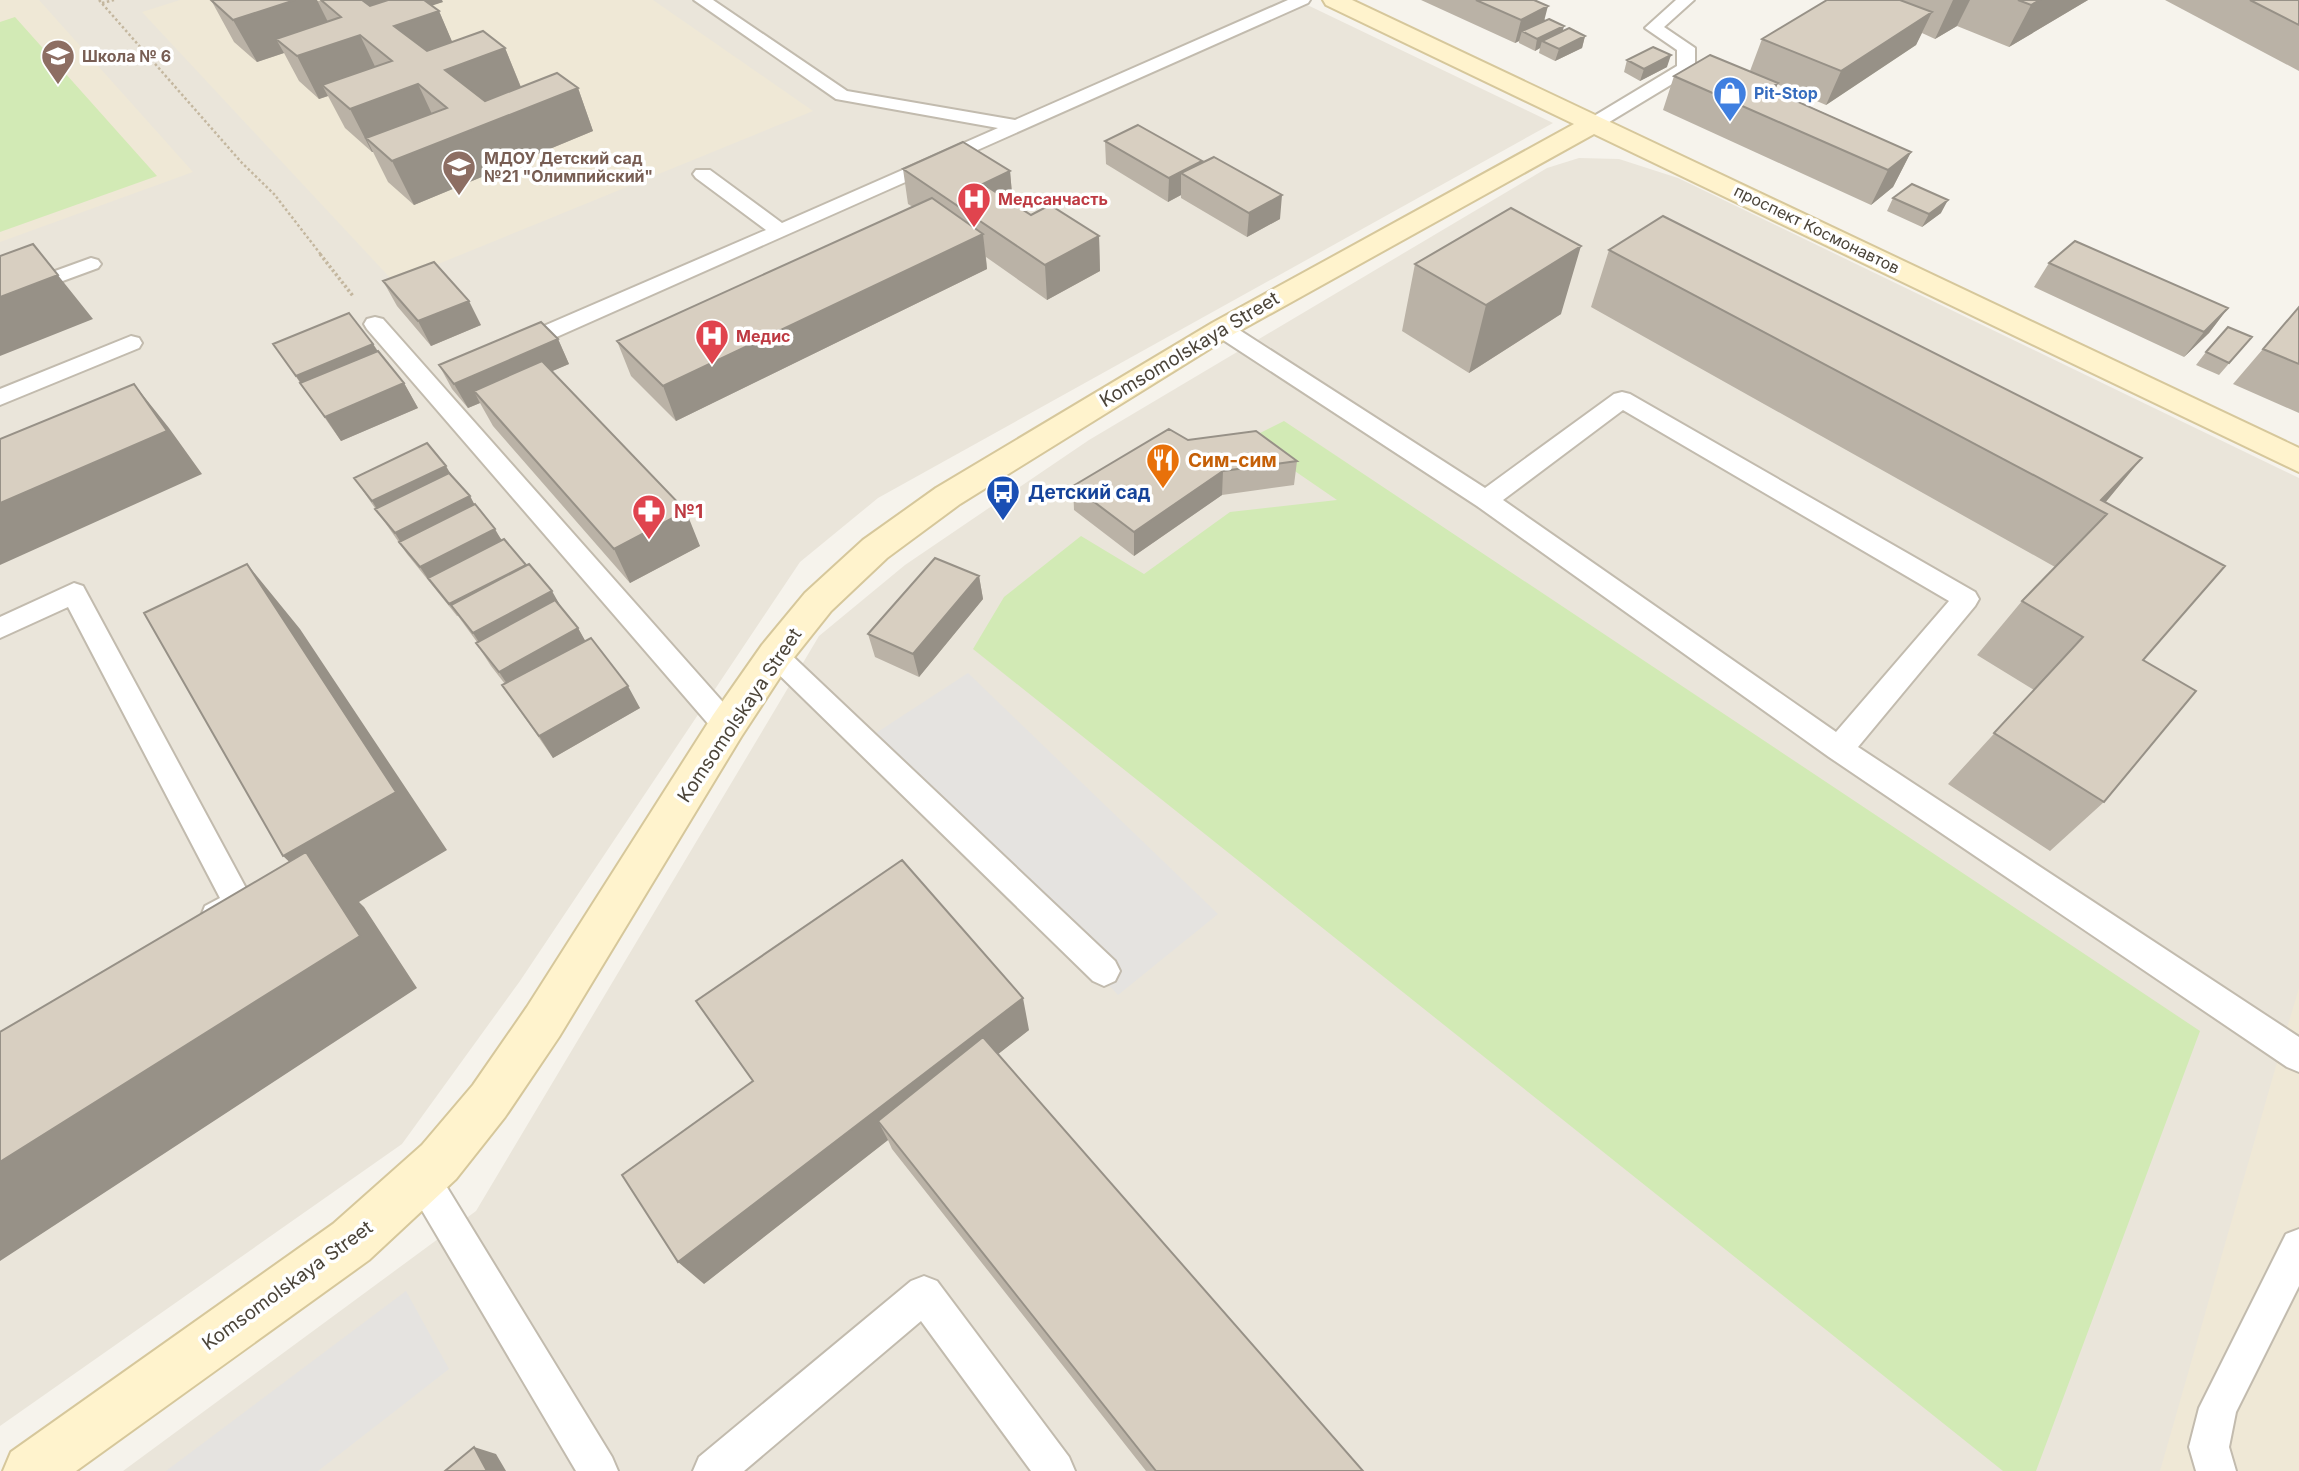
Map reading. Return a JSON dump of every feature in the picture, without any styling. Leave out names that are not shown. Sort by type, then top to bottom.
[{"type":"street","name":"проспект Космонавтов","points":[[1334,0],[2299,461]]},
{"type":"street","name":"Komsomolskaya Street","points":[[30,1471],[351,1242],[439,1162],[489,1101],[543,1022],[727,726],[775,656],[818,602],[875,549],[948,496],[1222,329],[1295,286],[1595,123]]},
{"type":"lane","points":[[702,0],[842,95],[1018,126]]},
{"type":"lane","points":[[503,352],[1302,0]]},
{"type":"lane","points":[[1595,123],[1686,68],[1686,48],[1653,28],[1686,0]]},
{"type":"lane","points":[[703,174],[780,231]]},
{"type":"lane","points":[[0,298],[91,264]]},
{"type":"lane","points":[[375,324],[727,726]]},
{"type":"lane","points":[[1222,329],[1486,500],[1839,749],[2299,1056]]},
{"type":"lane","points":[[0,398],[131,343]]},
{"type":"lane","points":[[428,385],[453,374]]},
{"type":"lane","points":[[1486,500],[1622,399],[1966,598],[1839,749]]},
{"type":"lane","points":[[0,628],[74,593],[239,903],[191,931]]},
{"type":"lane","points":[[775,656],[1104,971]]},
{"type":"lane","points":[[422,1178],[598,1471]]},
{"type":"lane","points":[[2216,1471],[2209,1447],[2218,1408],[2299,1247]]},
{"type":"lane","points":[[713,1471],[924,1294],[1055,1471]]},
{"type":"path","points":[[101,2],[114,0]]},
{"type":"path","points":[[101,2],[242,163],[274,194],[375,324]]},
{"type":"shaded area","points":[[0,0],[1297,0],[1553,123],[878,498],[800,562],[520,981],[402,1144],[0,1426]]},
{"type":"shaded area","name":"Школа № 6","points":[[0,0],[39,0],[193,172],[0,242]]},
{"type":"shaded area","name":"МДОУ Детский сад №21 \"Олимпийский\"","points":[[180,0],[653,0],[813,111],[394,282],[142,12]]},
{"type":"shaded area","points":[[1579,158],[1619,159],[1678,178],[2299,478],[2299,1471],[123,1471],[476,1211],[819,636],[905,565],[1089,440],[1547,168]]},
{"type":"shaded area","points":[[968,673],[1218,914],[1118,995],[873,735]]},
{"type":"shaded area","points":[[2299,988],[2299,1471],[2160,1471],[2282,1045]]},
{"type":"shaded area","points":[[406,1291],[449,1369],[318,1471],[166,1471]]},
{"type":"green space","name":"Школа № 6","points":[[15,17],[157,176],[0,232],[0,22]]},
{"type":"green space","points":[[1284,421],[2200,1031],[2036,1471],[2003,1471],[973,649],[1004,597],[1081,536],[1144,574],[1230,512],[1337,500],[1248,439]]},
{"type":"building","points":[[211,0],[295,0],[233,20]]},
{"type":"building","points":[[321,0],[362,0],[370,6],[388,0],[424,0],[439,11],[394,26],[427,51],[483,31],[505,48],[445,70],[485,101],[557,73],[578,88],[392,161],[366,138],[447,108],[418,84],[350,109],[322,85],[392,61],[360,35],[297,56],[276,39],[341,17]]},
{"type":"building","points":[[1476,0],[1534,0],[1548,6],[1521,20]]},
{"type":"building","points":[[1827,0],[1900,0],[1932,12],[1841,71],[1762,39]]},
{"type":"building","points":[[2018,0],[2040,0],[2031,5]]},
{"type":"building","points":[[2250,0],[2299,0],[2299,25]]},
{"type":"building","points":[[1549,19],[1564,26],[1537,39],[1522,31]]},
{"type":"building","points":[[1569,28],[1585,36],[1559,49],[1542,41]]},
{"type":"building","points":[[1653,47],[1671,55],[1644,69],[1627,60]]},
{"type":"building","points":[[1710,55],[1778,83],[1769,89],[1911,152],[1888,170],[1674,76]]},
{"type":"building","points":[[1138,125],[1202,161],[1169,178],[1105,141]]},
{"type":"building","points":[[963,142],[1010,171],[983,184],[1031,215],[1050,205],[1099,236],[1045,265],[903,169]]},
{"type":"building","points":[[1214,157],[1282,195],[1249,213],[1181,173]]},
{"type":"building","points":[[1912,184],[1948,200],[1929,214],[1893,198]]},
{"type":"building","points":[[932,198],[983,234],[663,386],[617,341]]},
{"type":"building","points":[[1511,208],[1581,246],[1486,305],[1415,264]]},
{"type":"building","points":[[1663,216],[2142,458],[2101,500],[2225,566],[2143,660],[2196,691],[2104,802],[1994,733],[2083,637],[2022,601],[2107,514],[1609,250]]},
{"type":"building","points":[[2075,241],[2228,308],[2204,332],[2049,263]]},
{"type":"building","points":[[33,244],[58,275],[0,297],[0,256]]},
{"type":"building","points":[[434,262],[469,301],[418,321],[383,281]]},
{"type":"building","points":[[2299,307],[2299,364],[2263,349]]},
{"type":"building","points":[[349,313],[373,344],[296,376],[273,344]]},
{"type":"building","points":[[541,322],[558,339],[454,384],[439,365]]},
{"type":"building","points":[[2228,327],[2252,337],[2229,363],[2206,352]]},
{"type":"building","points":[[378,351],[404,383],[325,417],[300,383]]},
{"type":"building","points":[[542,361],[686,511],[614,549],[474,391]]},
{"type":"building","points":[[134,384],[167,431],[0,503],[0,439]]},
{"type":"building","points":[[1169,429],[1188,440],[1256,431],[1297,461],[1223,471],[1134,532],[1073,486]]},
{"type":"building","points":[[427,443],[446,466],[372,501],[354,478]]},
{"type":"building","points":[[449,473],[470,496],[395,533],[375,509]]},
{"type":"building","points":[[475,504],[495,529],[420,567],[399,542]]},
{"type":"building","points":[[504,539],[526,565],[449,604],[428,578]]},
{"type":"building","points":[[935,558],[979,576],[913,654],[868,634]]},
{"type":"building","points":[[247,564],[396,792],[283,856],[144,613]]},
{"type":"building","points":[[529,564],[552,591],[473,633],[451,605]]},
{"type":"building","points":[[555,600],[578,628],[499,672],[476,643]]},
{"type":"building","points":[[591,638],[628,686],[539,736],[502,685]]},
{"type":"building","points":[[306,852],[360,936],[0,1162],[0,1032]]},
{"type":"building","points":[[902,860],[1023,998],[678,1262],[622,1175],[753,1081],[696,1001]]},
{"type":"building","points":[[983,1037],[1363,1471],[1156,1471],[878,1121]]},
{"type":"building","points":[[474,1447],[487,1471],[445,1471]]},
{"type":"place","name":"Школа № 6","points":[[58,86]]},
{"type":"place","name":"Pit-Stop","points":[[1730,123]]},
{"type":"place","name":"МДОУ Детский сад №21 \"Олимпийский\"","points":[[459,197]]},
{"type":"place","name":"Медсанчасть","points":[[974,229]]},
{"type":"place","name":"Медис","points":[[712,366]]},
{"type":"place","name":"Сим-сим","points":[[1163,490]]},
{"type":"place","name":"Детский сад","points":[[1003,522]]},
{"type":"place","name":"№1","points":[[649,541]]}]
